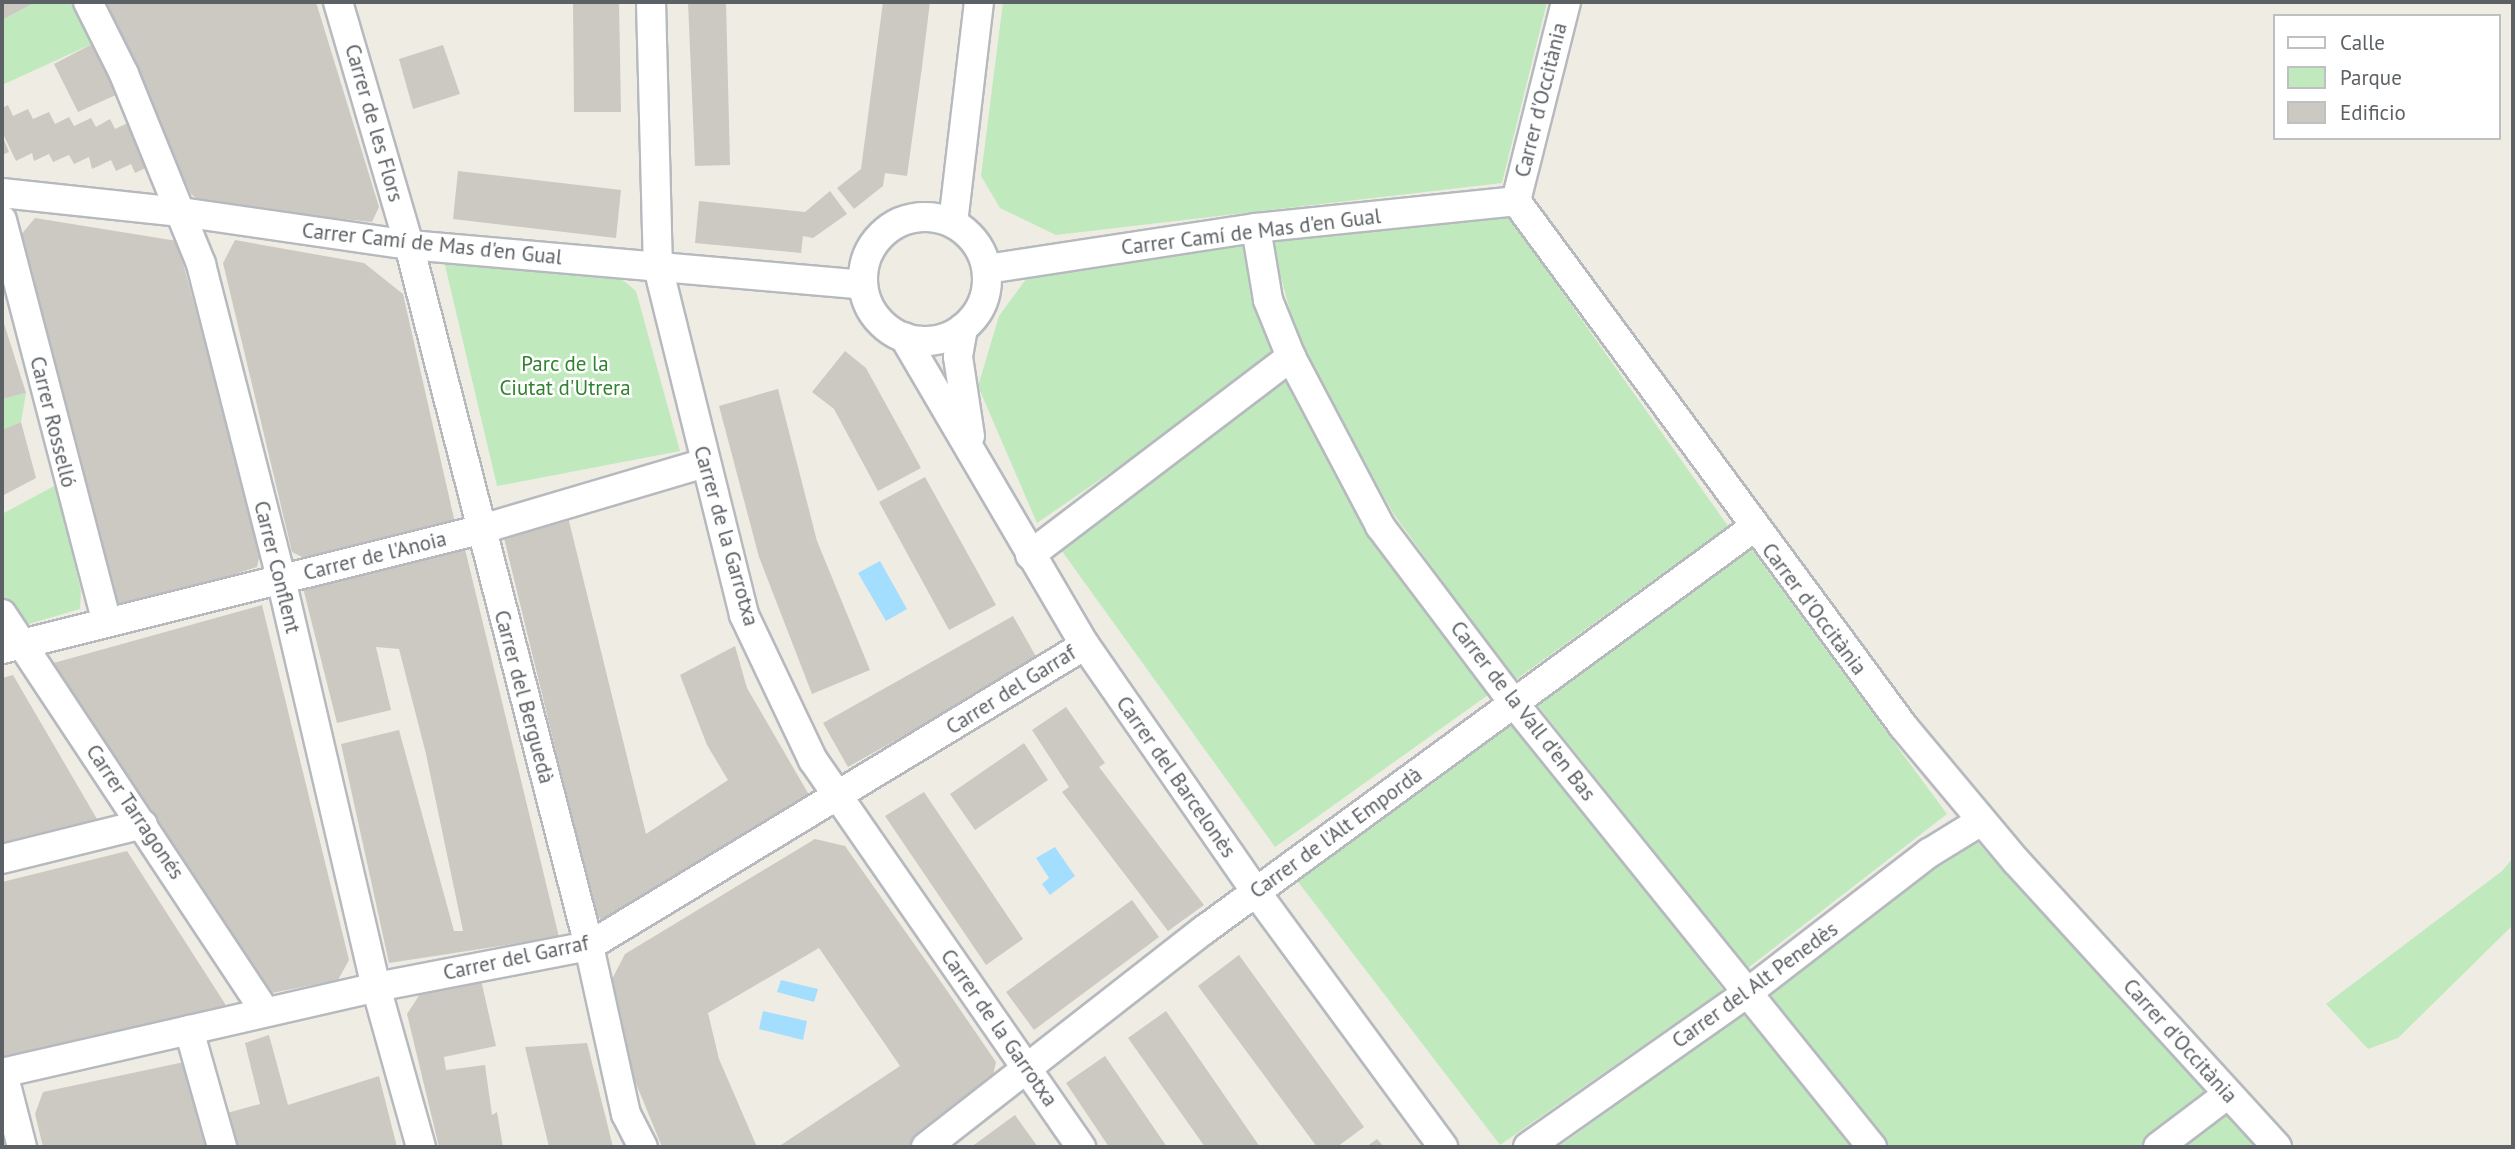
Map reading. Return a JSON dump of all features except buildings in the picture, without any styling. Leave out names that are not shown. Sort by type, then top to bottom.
[{"type":"street","name":"Carrer Conflent","points":[[88,2],[124,74],[201,264],[281,579],[376,987],[421,1147]]},
{"type":"street","name":"Carrer de les Flors","points":[[338,2],[409,245]]},
{"type":"street","name":"Carrer de la Garrotxa","points":[[651,2],[658,267],[744,615],[813,760],[1081,1147]]},
{"type":"street","points":[[953,223],[979,2]]},
{"type":"street","name":"Carrer d'Occitània","points":[[1566,2],[1516,201],[1753,528],[1903,726],[1981,821],[2277,1147]]},
{"type":"street","name":"Carrer Camí de Mas d'en Gual","points":[[2,193],[181,212],[409,245],[862,285]]},
{"type":"street","name":"Carrer Camí de Mas d'en Gual","points":[[986,270],[1256,228],[1516,201]]},
{"type":"street","points":[[932,217],[953,223],[975,242],[986,270],[983,302],[963,328],[935,340],[904,337],[876,317],[862,285],[864,263],[873,243],[889,227],[909,218],[932,217]]},
{"type":"street","name":"Carrer Rosselló","points":[[2,220],[107,622]]},
{"type":"street","name":"Carrer de la Vall d'en Bas","points":[[1256,228],[1268,300],[1292,357],[1380,526],[1513,702],[1868,1146]]},
{"type":"street","name":"Carrer del Berguedà","points":[[409,245],[589,946],[626,1114],[643,1147]]},
{"type":"street","name":"Carrer del Barcelonès","points":[[963,328],[958,357],[962,402],[977,462]]},
{"type":"street","name":"Carrer del Barcelonès","points":[[904,337],[1084,645],[1256,892],[1443,1147]]},
{"type":"street","points":[[1030,555],[1292,357]]},
{"type":"street","name":"Carrer de l'Anoia","points":[[12,647],[482,529],[705,463]]},
{"type":"street","name":"Carrer de l'Alt Empordà","points":[[926,1147],[1256,892],[1753,528]]},
{"type":"street","name":"Carrer Tarragonés","points":[[2,614],[12,647],[143,824],[265,1011]]},
{"type":"street","name":"Carrer del Garraf","points":[[3,1073],[265,1011],[589,946],[838,798],[1084,645]]},
{"type":"street","name":"Carrer del Alt Penedès","points":[[1528,1147],[1747,993],[1929,853],[1981,821]]},
{"type":"street","points":[[2,859],[143,824]]},
{"type":"street","points":[[189,1030],[222,1147]]},
{"type":"street","points":[[3,1073],[22,1147]]},
{"type":"street","points":[[2158,1147],[2228,1094]]},
{"type":"green space","points":[[36,2],[75,2],[94,43],[2,85],[2,20]]},
{"type":"green space","points":[[1003,2],[1547,2],[1502,183],[1056,235],[1000,208],[981,176]]},
{"type":"green space","points":[[1508,216],[1728,526],[1514,681],[1393,513],[1302,353],[1271,242]]},
{"type":"green space","points":[[1246,241],[1281,355],[1037,523],[978,386],[999,316],[1026,279]]},
{"type":"green space","name":"Parc de la Ciutat d'Utrera","points":[[444,261],[619,277],[636,291],[680,451],[497,486]]},
{"type":"green space","points":[[1287,373],[1378,539],[1488,695],[1275,847],[1059,547]]},
{"type":"green space","points":[[26,393],[21,422],[2,430],[2,399]]},
{"type":"green space","points":[[56,485],[81,591],[80,609],[25,625],[2,601],[2,514]]},
{"type":"green space","points":[[1750,547],[1947,814],[1748,968],[1535,702]]},
{"type":"green space","points":[[1510,717],[1723,990],[1500,1145],[1295,878]]},
{"type":"green space","points":[[1971,835],[2256,1147],[1558,1147],[1773,993]]},
{"type":"green space","points":[[2513,858],[2513,925],[2398,1038],[2368,1049],[2326,1004],[2502,871]]},
{"type":"water","points":[[880,561],[907,609],[886,621],[858,573]]},
{"type":"water","points":[[1055,847],[1075,876],[1050,895],[1042,884],[1049,878],[1036,858]]},
{"type":"water","points":[[781,980],[818,989],[814,1002],[777,992]]},
{"type":"water","points":[[763,1011],[807,1021],[803,1040],[759,1029]]}]
